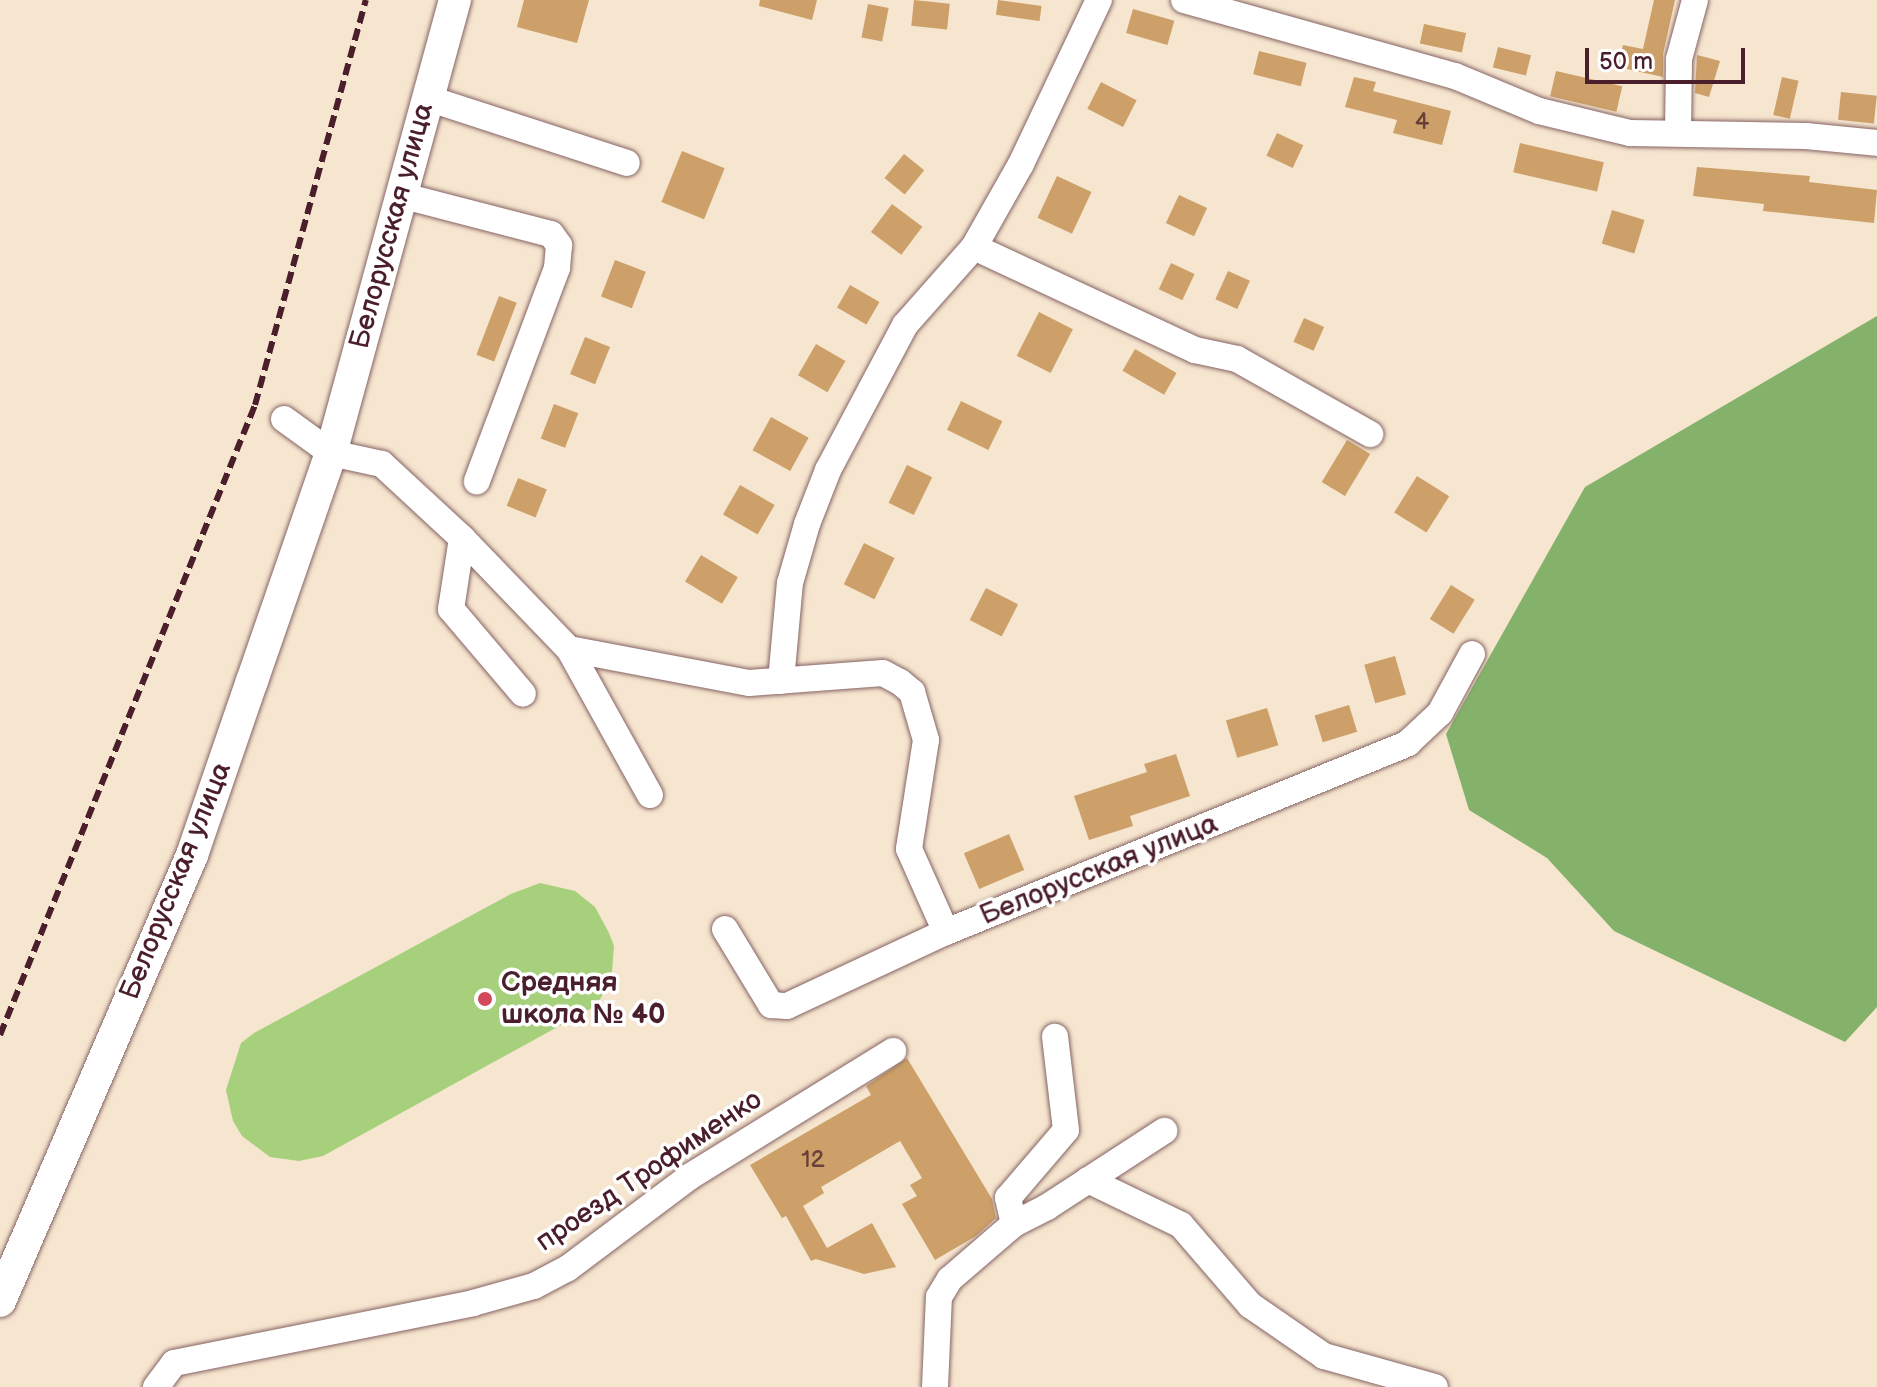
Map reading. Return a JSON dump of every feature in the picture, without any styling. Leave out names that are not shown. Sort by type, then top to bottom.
[{"type":"main road","name":"Белорусская улица","points":[[0,1301],[192,855],[331,453],[455,0]]},
{"type":"street","points":[[781,681],[790,583],[807,524],[828,470],[905,325],[974,247],[1021,164],[1099,0]]},
{"type":"street","points":[[1184,0],[1455,76],[1539,111],[1630,133],[1806,136],[1877,143]]},
{"type":"street","points":[[1678,132],[1679,59],[1695,0]]},
{"type":"street","points":[[427,98],[627,163]]},
{"type":"street","points":[[400,195],[551,234],[559,245],[557,268],[477,481]]},
{"type":"street","points":[[974,247],[1195,350],[1237,359],[1370,434]]},
{"type":"street","points":[[284,419],[331,453],[382,464],[462,538],[569,649],[650,795]]},
{"type":"street","points":[[462,538],[451,609],[523,694]]},
{"type":"street","points":[[569,649],[749,683],[883,673],[912,692],[926,740],[909,849],[946,932]]},
{"type":"street","name":"Белорусская улица","points":[[725,929],[771,1005],[777,1007],[946,932],[1408,743],[1440,713],[1472,654]]},
{"type":"street","points":[[1014,1224],[1008,1198],[1066,1130],[1055,1037]]},
{"type":"street","name":"проезд Трофименко","points":[[156,1387],[174,1363],[473,1303],[534,1286],[568,1268],[689,1177],[893,1051]]},
{"type":"street","points":[[935,1387],[942,1287],[1014,1224],[1164,1131]]},
{"type":"street","points":[[1088,1180],[1181,1225],[1250,1305],[1324,1356],[1435,1387]]},
{"type":"green space","points":[[1877,316],[1877,1007],[1845,1042],[1614,931],[1547,858],[1469,810],[1446,734],[1585,487]]},
{"type":"green space","points":[[540,883],[575,891],[595,907],[609,933],[614,946],[612,972],[601,998],[592,1008],[323,1156],[299,1161],[270,1157],[242,1136],[233,1121],[226,1090],[241,1043],[254,1033],[511,894]]},
{"type":"building","points":[[524,0],[589,0],[577,43],[517,27]]},
{"type":"building","points":[[760,0],[817,0],[812,20],[759,6]]},
{"type":"building","points":[[914,0],[950,4],[947,30],[911,26]]},
{"type":"building","points":[[998,0],[1042,6],[1039,21],[996,15]]},
{"type":"building","points":[[1654,0],[1675,0],[1663,54],[1663,77],[1618,67],[1623,45],[1643,49]]},
{"type":"building","points":[[868,4],[889,8],[882,41],[862,37]]},
{"type":"building","points":[[1133,9],[1174,21],[1167,45],[1126,33]]},
{"type":"building","points":[[1424,24],[1466,33],[1462,53],[1420,44]]},
{"type":"building","points":[[1498,47],[1531,55],[1526,76],[1493,67]]},
{"type":"building","points":[[1259,51],[1307,63],[1301,86],[1253,74]]},
{"type":"building","points":[[1697,55],[1720,61],[1709,97],[1695,93]]},
{"type":"building","points":[[1556,71],[1622,86],[1616,112],[1550,96]]},
{"type":"building","points":[[1354,77],[1376,82],[1373,91],[1451,111],[1442,145],[1393,133],[1397,120],[1345,107]]},
{"type":"building","points":[[1782,77],[1799,81],[1790,119],[1773,115]]},
{"type":"building","points":[[1101,82],[1137,100],[1123,127],[1087,109]]},
{"type":"building","points":[[1841,92],[1877,96],[1874,124],[1838,120]]},
{"type":"building","points":[[1277,133],[1303,145],[1293,168],[1266,156]]},
{"type":"building","points":[[1520,143],[1604,162],[1597,192],[1513,172]]},
{"type":"building","points":[[682,151],[725,168],[704,219],[661,202]]},
{"type":"building","points":[[904,154],[924,170],[905,194],[884,178]]},
{"type":"building","points":[[1697,167],[1810,176],[1809,182],[1877,190],[1874,223],[1763,211],[1764,204],[1693,196]]},
{"type":"building","points":[[1057,176],[1091,192],[1072,234],[1038,218]]},
{"type":"building","points":[[1179,195],[1207,208],[1194,236],[1166,223]]},
{"type":"building","points":[[892,204],[922,227],[901,255],[871,232]]},
{"type":"building","points":[[1612,210],[1645,220],[1634,253],[1602,243]]},
{"type":"building","points":[[615,260],[646,272],[632,308],[601,296]]},
{"type":"building","points":[[1171,263],[1195,274],[1182,300],[1159,289]]},
{"type":"building","points":[[1228,271],[1250,281],[1237,309],[1215,299]]},
{"type":"building","points":[[850,285],[879,302],[866,325],[837,308]]},
{"type":"building","points":[[499,296],[517,303],[494,362],[476,355]]},
{"type":"building","points":[[1039,312],[1073,329],[1051,373],[1017,356]]},
{"type":"building","points":[[1304,318],[1324,327],[1314,351],[1293,342]]},
{"type":"building","points":[[585,337],[610,347],[595,384],[570,374]]},
{"type":"building","points":[[816,344],[845,361],[827,392],[798,375]]},
{"type":"building","points":[[1135,349],[1177,373],[1164,395],[1122,371]]},
{"type":"building","points":[[961,401],[1002,421],[988,450],[947,430]]},
{"type":"building","points":[[554,404],[578,413],[565,448],[541,439]]},
{"type":"building","points":[[771,417],[809,438],[790,471],[753,450]]},
{"type":"building","points":[[1347,440],[1370,454],[1345,496],[1322,482]]},
{"type":"building","points":[[907,465],[932,477],[914,515],[889,503]]},
{"type":"building","points":[[1417,476],[1449,496],[1426,533],[1394,512]]},
{"type":"building","points":[[518,478],[547,490],[536,517],[507,506]]},
{"type":"building","points":[[740,485],[775,505],[758,534],[723,514]]},
{"type":"building","points":[[864,543],[895,558],[874,599],[844,584]]},
{"type":"building","points":[[701,555],[738,577],[722,604],[685,582]]},
{"type":"building","points":[[1451,585],[1475,600],[1454,634],[1430,619]]},
{"type":"building","points":[[986,588],[1018,604],[1002,636],[970,620]]},
{"type":"building","points":[[1395,656],[1406,694],[1375,703],[1364,665]]},
{"type":"building","points":[[1349,705],[1357,732],[1323,742],[1315,716]]},
{"type":"building","points":[[1267,708],[1278,745],[1237,758],[1226,721]]},
{"type":"building","points":[[1176,754],[1190,796],[1130,816],[1133,826],[1089,840],[1074,796],[1147,772],[1144,764]]},
{"type":"building","points":[[1009,834],[1024,870],[979,889],[964,853]]},
{"type":"building","points":[[907,1058],[992,1199],[996,1218],[976,1236],[935,1260],[902,1204],[917,1196],[910,1185],[922,1178],[900,1141],[821,1187],[824,1193],[803,1206],[827,1248],[872,1223],[896,1267],[864,1274],[816,1259],[811,1261],[786,1216],[782,1218],[750,1165],[871,1095],[866,1086]]},
{"type":"railway","points":[[0,1035],[255,405],[366,0]]},
{"type":"place","name":"Средняя школа № 40","points":[[485,999]]}]
